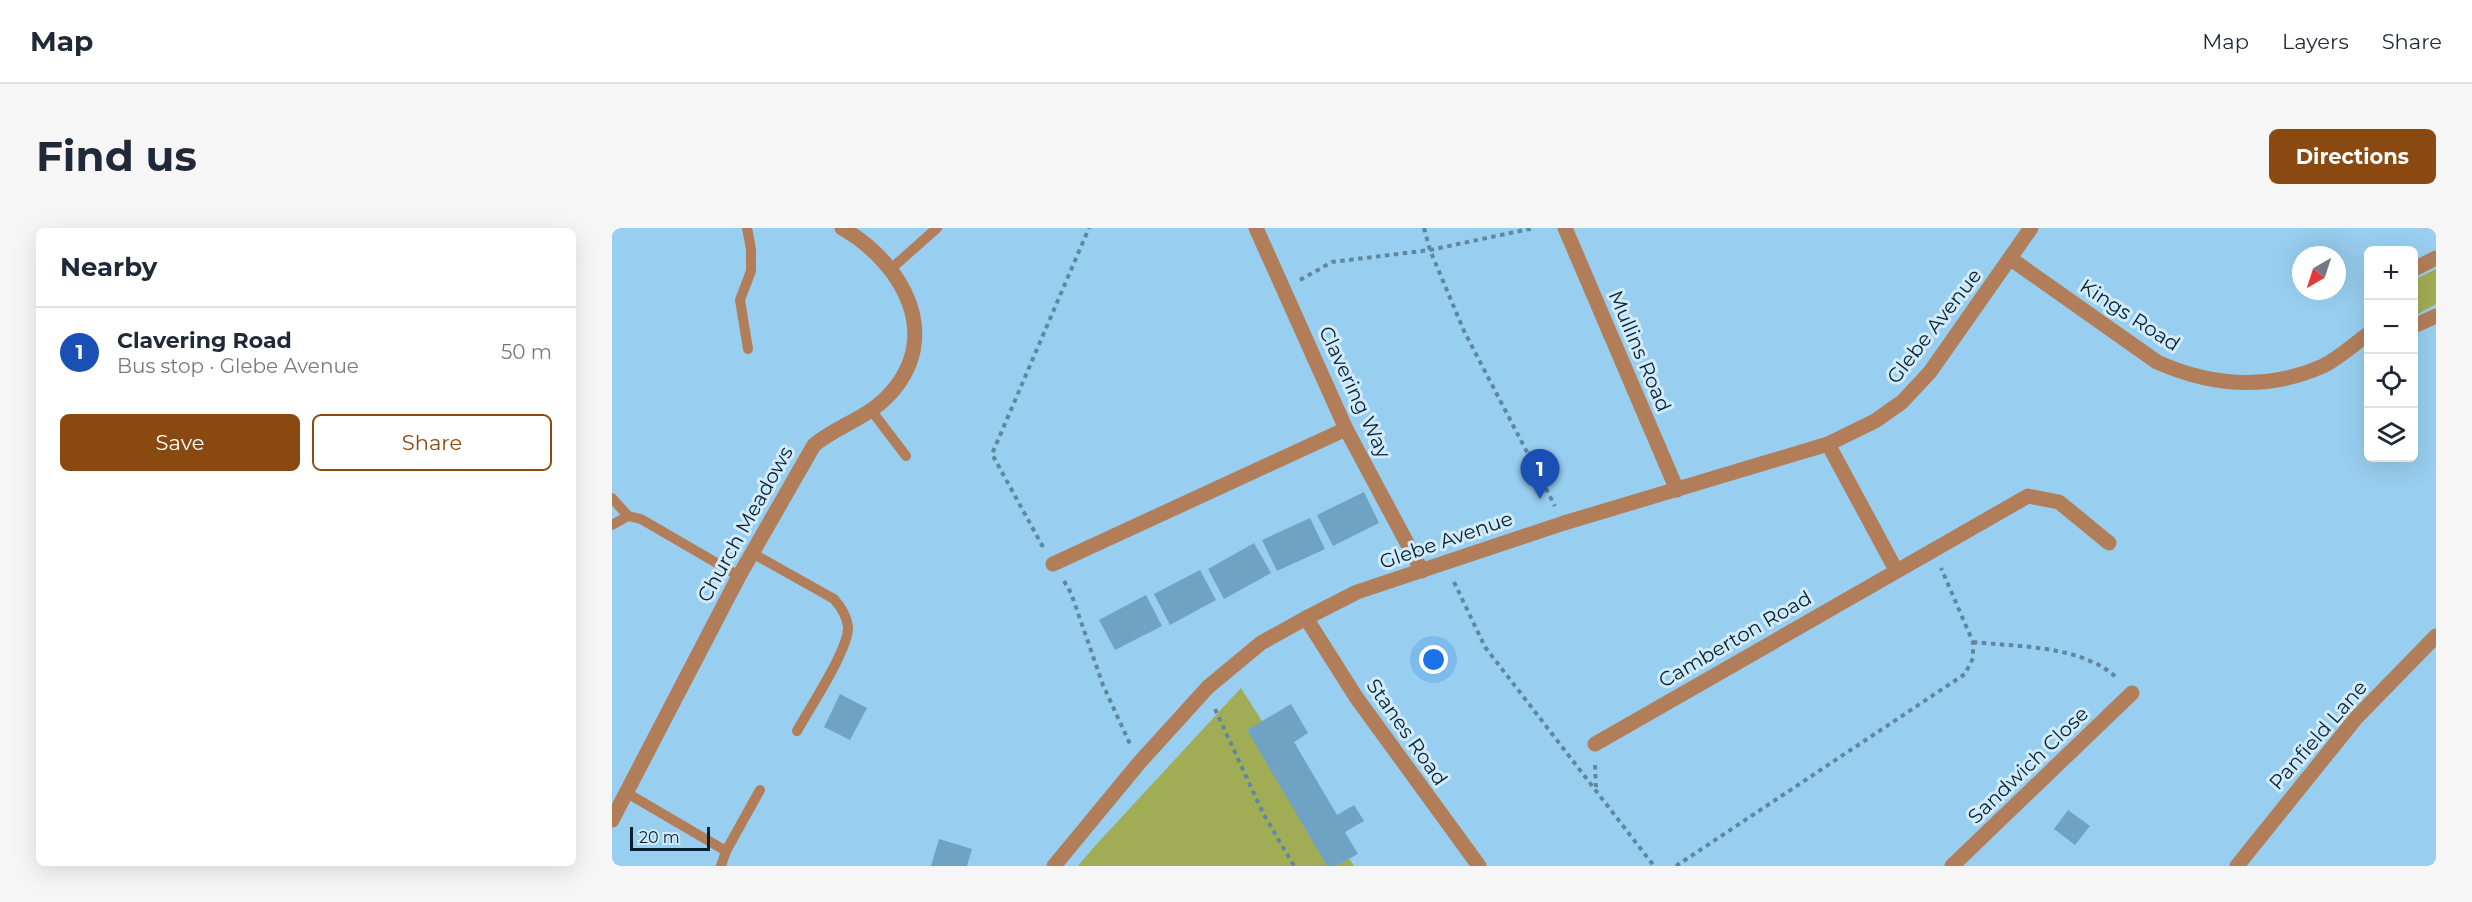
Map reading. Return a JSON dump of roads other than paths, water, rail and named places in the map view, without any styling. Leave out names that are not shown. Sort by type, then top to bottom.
[{"type":"street","name":"Church Meadows","points":[[612,820],[739,576],[814,445],[831,431],[871,410],[897,385],[908,367],[913,348],[911,307],[904,288],[892,268],[867,243],[842,228]]},
{"type":"street","name":"Clavering Way","points":[[1256,228],[1347,429],[1422,571]]},
{"type":"street","name":"Mullins Road","points":[[1565,228],[1677,490]]},
{"type":"street","name":"Glebe Avenue","points":[[1054,866],[1139,763],[1208,687],[1261,643],[1306,618],[1357,592],[1564,524],[1828,444],[1875,421],[1902,402],[1930,372],[2031,228]]},
{"type":"street","points":[[2418,267],[2436,258]]},
{"type":"street","name":"Kings Road","points":[[2011,259],[2157,362],[2182,373],[2209,380],[2237,384],[2285,380],[2324,365],[2364,337]]},
{"type":"street","points":[[2418,324],[2436,316]]},
{"type":"street","points":[[1053,564],[1347,429]]},
{"type":"street","points":[[1828,444],[1896,570]]},
{"type":"street","name":"Camberton Road","points":[[1595,744],[2028,496],[2059,502],[2109,543]]},
{"type":"street","name":"Stanes Road","points":[[1306,618],[1356,697],[1479,866]]},
{"type":"street","name":"Panfield Lane","points":[[2237,866],[2356,718],[2436,636]]},
{"type":"street","name":"Sandwich Close","points":[[1952,866],[2132,693]]},
{"type":"lane","points":[[747,228],[751,249],[751,271],[740,300],[748,349]]},
{"type":"lane","points":[[892,268],[937,228]]},
{"type":"lane","points":[[871,410],[906,456]]},
{"type":"lane","points":[[612,498],[628,516],[640,519],[739,576]]},
{"type":"lane","points":[[612,525],[628,516]]},
{"type":"lane","points":[[752,553],[834,598],[843,610],[848,628],[843,647],[797,731]]},
{"type":"lane","points":[[722,866],[726,851],[759,790]]},
{"type":"lane","points":[[627,793],[726,851]]},
{"type":"place","name":"Clavering Road","points":[[1540,499]]}]
